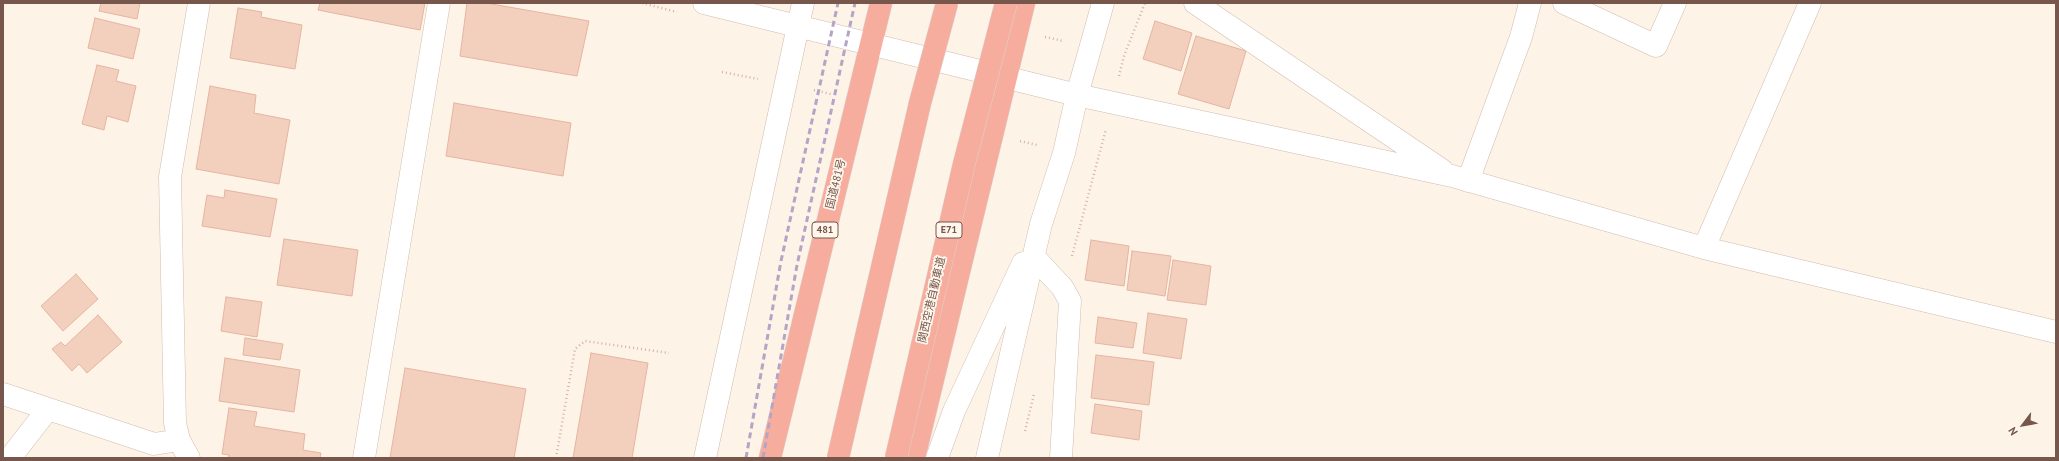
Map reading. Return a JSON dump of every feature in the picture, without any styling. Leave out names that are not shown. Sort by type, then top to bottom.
[{"type":"highway","name":"国道481号","points":[[770,458],[870,43],[881,3]]},
{"type":"highway","points":[[838,458],[920,103],[947,3]]},
{"type":"highway","name":"関西空港自動車道","points":[[896,458],[964,164],[1006,3]]},
{"type":"highway","points":[[914,458],[1005,76],[1024,3]]},
{"type":"street","points":[[3,394],[154,444],[184,449],[175,423],[170,177],[200,3]]},
{"type":"street","points":[[364,458],[440,3]]},
{"type":"street","points":[[704,3],[1005,76],[1076,95],[1460,178],[1704,248],[2056,332]]},
{"type":"street","points":[[705,458],[803,3]]},
{"type":"street","points":[[987,458],[1041,224],[1064,153],[1076,95],[1103,3]]},
{"type":"street","points":[[1195,3],[1460,178]]},
{"type":"street","points":[[1460,178],[1521,36],[1530,3]]},
{"type":"street","points":[[1564,3],[1656,46],[1675,3]]},
{"type":"street","points":[[1704,248],[1810,3]]},
{"type":"street","points":[[937,458],[954,411],[1041,224]]},
{"type":"street","points":[[1034,257],[1062,287],[1070,301],[1062,458]]},
{"type":"street","points":[[10,458],[48,409]]},
{"type":"path","points":[[1112,102],[1124,56],[1145,3]]},
{"type":"path","points":[[556,458],[575,349],[585,341],[669,353]]},
{"type":"building","points":[[101,3],[140,3],[137,19],[99,11]]},
{"type":"building","points":[[320,3],[425,3],[420,30],[318,10]]},
{"type":"building","points":[[467,3],[486,3],[589,21],[577,76],[460,56]]},
{"type":"building","points":[[238,8],[262,12],[261,17],[302,25],[295,69],[230,58]]},
{"type":"building","points":[[95,18],[140,29],[133,59],[88,48]]},
{"type":"building","points":[[1155,21],[1192,33],[1181,71],[1143,59]]},
{"type":"building","points":[[1196,36],[1246,51],[1229,109],[1178,94]]},
{"type":"building","points":[[97,65],[119,70],[116,81],[136,86],[128,122],[107,116],[104,130],[82,124]]},
{"type":"building","points":[[210,86],[256,95],[254,113],[290,120],[279,184],[196,169]]},
{"type":"building","points":[[454,103],[571,123],[563,176],[446,156]]},
{"type":"building","points":[[225,190],[277,199],[270,237],[202,226],[207,195],[224,198]]},
{"type":"building","points":[[284,239],[358,250],[352,296],[277,285]]},
{"type":"building","points":[[1091,240],[1129,246],[1124,286],[1085,280]]},
{"type":"building","points":[[1132,251],[1171,256],[1165,296],[1127,290]]},
{"type":"building","points":[[1173,260],[1211,266],[1206,305],[1167,300]]},
{"type":"building","points":[[76,274],[98,299],[63,331],[41,306]]},
{"type":"building","points":[[226,297],[262,302],[257,337],[221,331]]},
{"type":"building","points":[[1148,313],[1187,319],[1181,359],[1143,353]]},
{"type":"building","points":[[98,315],[122,342],[87,373],[79,364],[72,371],[52,349],[61,342],[65,346]]},
{"type":"building","points":[[1098,317],[1137,323],[1133,348],[1095,343]]},
{"type":"building","points":[[245,338],[283,344],[280,360],[243,355]]},
{"type":"building","points":[[591,353],[648,363],[632,458],[573,458]]},
{"type":"building","points":[[1096,355],[1154,362],[1149,405],[1091,398]]},
{"type":"building","points":[[225,358],[300,370],[294,412],[219,401]]},
{"type":"building","points":[[405,368],[526,389],[514,458],[390,458]]},
{"type":"building","points":[[1095,404],[1142,411],[1139,440],[1091,433]]},
{"type":"building","points":[[229,408],[257,412],[254,426],[305,434],[303,450],[321,453],[320,458],[228,458],[229,455],[222,454]]},
{"type":"railway","points":[[746,458],[781,261],[838,3]]},
{"type":"railway","points":[[763,458],[797,265],[855,3]]}]
